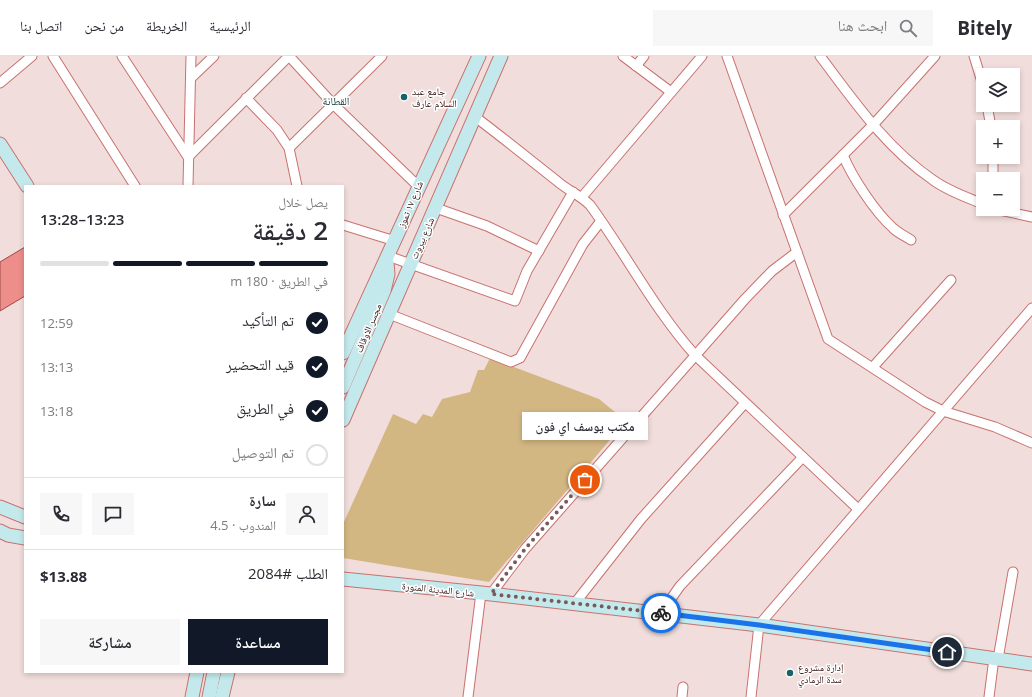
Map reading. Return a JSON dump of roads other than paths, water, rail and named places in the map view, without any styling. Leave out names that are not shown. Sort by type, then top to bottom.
[{"type":"street","points":[[0,83],[32,56]]},
{"type":"street","points":[[53,56],[134,185]]},
{"type":"street","points":[[122,56],[188,157]]},
{"type":"street","points":[[188,185],[191,56]]},
{"type":"street","points":[[191,78],[214,56]]},
{"type":"street","points":[[289,148],[382,56]]},
{"type":"street","name":"شارع ١٧ تموز","points":[[344,351],[395,241],[418,186],[479,56]]},
{"type":"street","name":"شارع بيروت","points":[[344,418],[501,56]]},
{"type":"street","points":[[623,56],[671,92]]},
{"type":"street","points":[[636,66],[644,56]]},
{"type":"street","points":[[582,197],[702,56]]},
{"type":"street","points":[[726,56],[828,339],[925,402],[943,411],[996,427],[1032,443]]},
{"type":"street","points":[[820,56],[873,125],[903,157],[934,181],[956,193],[976,201]]},
{"type":"street","points":[[783,215],[873,125],[935,56]]},
{"type":"street","points":[[974,56],[978,68]]},
{"type":"street","points":[[188,157],[246,98],[293,57],[333,104],[418,186]]},
{"type":"street","points":[[246,98],[277,130],[289,148],[297,185]]},
{"type":"street","points":[[474,116],[513,144],[558,183],[582,197],[601,220],[645,290],[676,334],[695,355],[858,510]]},
{"type":"street","points":[[0,144],[25,185]]},
{"type":"street","points":[[843,155],[848,166],[869,199],[893,228],[911,240]]},
{"type":"street","points":[[388,256],[515,301],[527,271],[573,192]]},
{"type":"street","points":[[436,208],[487,226],[539,251]]},
{"type":"street","points":[[1020,214],[1032,217]]},
{"type":"street","points":[[389,314],[511,362],[516,361],[520,358],[583,244],[601,220]]},
{"type":"street","points":[[344,225],[395,241]]},
{"type":"street","points":[[468,697],[486,593],[695,355],[772,271],[797,252]]},
{"type":"street","name":"مجسر الاوقاف","points":[[344,384],[384,291],[388,274],[388,256]]},
{"type":"street","name":"مجسر الاوقاف","points":[[384,291],[410,264]]},
{"type":"street","points":[[872,368],[951,280]]},
{"type":"street","points":[[751,697],[759,625],[1032,308]]},
{"type":"street","points":[[575,603],[641,519],[745,403]]},
{"type":"street","points":[[661,613],[680,586],[803,457]]},
{"type":"street","points":[[0,507],[24,517]]},
{"type":"street","points":[[0,531],[8,535],[24,538]]},
{"type":"street","points":[[989,697],[1013,572]]},
{"type":"street","name":"شارع المدينة المنورة","points":[[344,579],[486,593],[759,625],[1032,664]]},
{"type":"street","points":[[192,697],[197,673]]},
{"type":"street","points":[[209,697],[214,673]]},
{"type":"street","points":[[222,697],[228,673]]},
{"type":"street","points":[[682,697],[683,687]]},
{"type":"place","name":"جامع عبد السلام عارف","points":[[404,97]]},
{"type":"place","name":"مكتب يوسف اي فون","points":[[585,480]]},
{"type":"place","name":"إدارة مشروع سدة الرمادي","points":[[790,673]]},
{"type":"district","name":"القطانة","points":[[336,101]]}]
